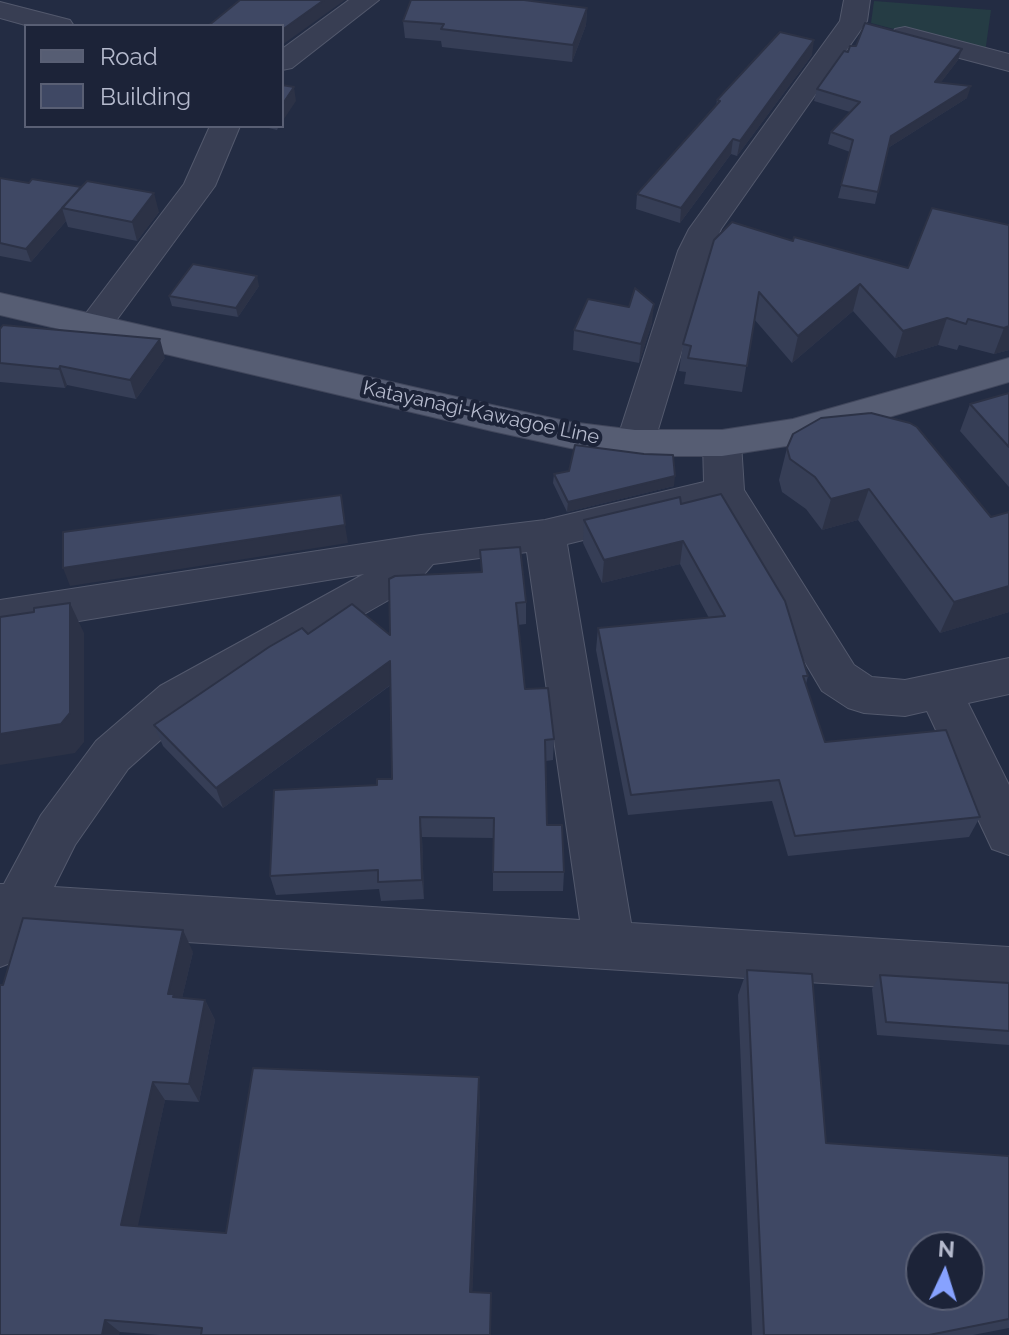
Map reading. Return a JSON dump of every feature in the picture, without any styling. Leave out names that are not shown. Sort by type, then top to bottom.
[{"type":"main road","name":"Katayanagi-Kawagoe Line","points":[[0,304],[492,418],[570,435],[635,443],[722,443],[793,432],[1009,370]]},
{"type":"street","points":[[284,61],[366,0]]},
{"type":"street","points":[[0,10],[52,24]]},
{"type":"street","points":[[635,443],[695,251],[705,229],[855,10],[1009,63]]},
{"type":"street","points":[[95,325],[199,186],[224,128]]},
{"type":"street","points":[[722,443],[724,491],[838,678],[864,695],[905,698],[1009,676]]},
{"type":"street","points":[[0,617],[421,550],[545,535],[724,491]]},
{"type":"street","points":[[545,535],[609,945]]},
{"type":"street","points":[[421,550],[400,574],[176,699],[112,755],[58,830],[7,919],[609,945],[1009,971]]},
{"type":"street","points":[[940,691],[1009,834]]},
{"type":"shaded area","points":[[874,1],[991,10],[985,53],[871,23]]},
{"type":"building","points":[[240,0],[324,0],[284,29],[284,24],[210,24]]},
{"type":"building","points":[[411,0],[524,0],[587,8],[573,45],[441,29],[444,24],[403,21]]},
{"type":"building","points":[[865,23],[962,49],[935,82],[971,86],[891,136],[878,192],[841,185],[853,140],[831,132],[860,102],[817,89],[844,51],[848,52],[850,46],[856,46]]},
{"type":"building","points":[[780,32],[814,40],[740,141],[733,139],[681,208],[637,194],[720,101],[717,100]]},
{"type":"building","points":[[284,85],[294,87],[284,102]]},
{"type":"building","points":[[0,178],[29,183],[32,179],[81,187],[26,249],[0,243]]},
{"type":"building","points":[[87,181],[154,193],[132,222],[62,208]]},
{"type":"building","points":[[932,208],[1009,225],[1009,326],[1004,328],[968,319],[966,324],[947,318],[903,331],[860,284],[798,336],[759,292],[747,366],[688,358],[691,346],[683,344],[714,240],[732,222],[793,241],[794,237],[908,268]]},
{"type":"building","points":[[193,264],[257,276],[236,308],[169,296]]},
{"type":"building","points":[[635,288],[654,304],[641,344],[574,330],[588,299],[629,307]]},
{"type":"building","points":[[3,325],[160,339],[130,380],[60,366],[59,369],[0,363],[0,329]]},
{"type":"building","points":[[1009,393],[1009,447],[970,404]]},
{"type":"building","points":[[871,413],[917,427],[991,517],[1009,512],[1009,586],[954,602],[869,489],[831,499],[815,477],[790,459],[787,448],[793,434],[821,418]]},
{"type":"building","points":[[575,445],[673,455],[675,476],[568,502],[554,474],[569,471]]},
{"type":"building","points":[[721,494],[785,601],[808,676],[803,676],[825,742],[946,730],[980,817],[795,836],[779,780],[631,795],[598,628],[725,616],[683,541],[604,560],[584,520],[680,497],[681,504]]},
{"type":"building","points":[[341,495],[345,525],[63,568],[63,532]]},
{"type":"building","points":[[520,547],[526,602],[516,603],[525,689],[548,688],[554,739],[545,740],[547,825],[562,825],[564,872],[493,872],[494,818],[420,817],[422,880],[378,882],[378,870],[270,876],[274,790],[377,785],[377,779],[392,779],[390,661],[216,788],[154,725],[269,647],[302,628],[308,634],[352,604],[390,635],[389,579],[395,576],[482,572],[480,550]]},
{"type":"building","points":[[70,603],[70,713],[61,724],[0,734],[0,617]]},
{"type":"building","points":[[23,918],[183,930],[168,994],[205,1000],[189,1084],[153,1082],[121,1225],[226,1233],[253,1068],[479,1077],[470,1292],[491,1293],[490,1335],[201,1335],[202,1328],[105,1320],[102,1335],[0,1335],[0,985],[3,985]]},
{"type":"building","points":[[747,970],[812,974],[826,1143],[1009,1156],[1009,1319],[929,1335],[764,1335]]},
{"type":"building","points":[[880,975],[1009,983],[1009,1031],[886,1022]]}]
